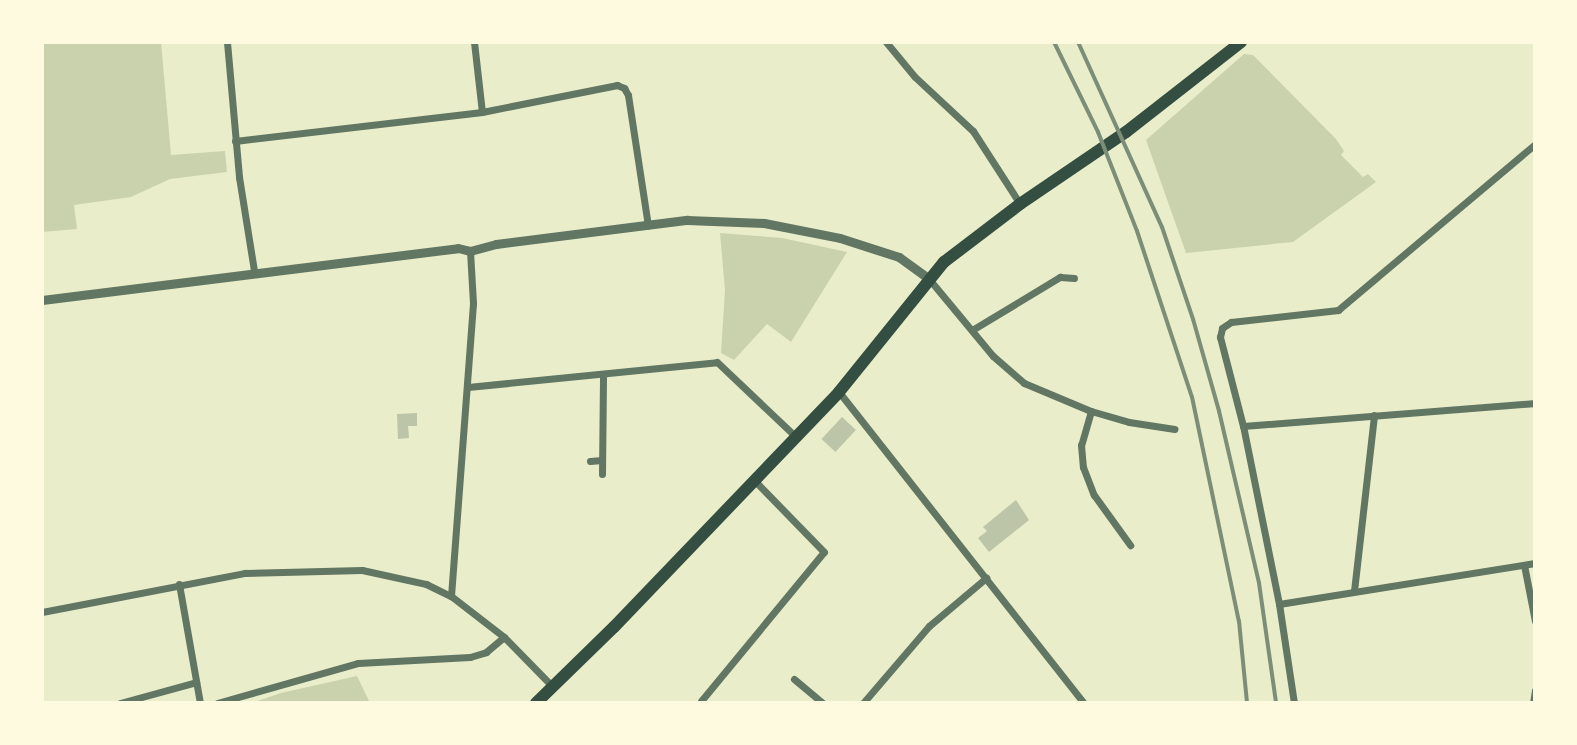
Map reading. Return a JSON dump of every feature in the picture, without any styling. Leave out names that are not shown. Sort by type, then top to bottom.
[{"type":"main road","points":[[536,703],[551,693],[839,392],[929,279],[959,249],[1126,132],[1241,42]]},
{"type":"street","points":[[227,42],[235,141],[254,271]]},
{"type":"street","points":[[474,42],[482,112]]},
{"type":"street","points":[[886,42],[915,77],[973,131],[1020,204]]},
{"type":"street","points":[[235,141],[482,112],[617,85],[624,88],[648,225]]},
{"type":"street","points":[[1294,703],[1279,604],[1243,426],[1220,337],[1222,328],[1231,322],[1338,310],[1535,144]]},
{"type":"street","points":[[42,300],[254,271],[261,273],[458,248],[470,251],[496,244],[648,225],[723,220],[785,227],[869,246],[899,257],[929,279],[972,330],[1024,383],[1091,411],[1129,422],[1174,429]]},
{"type":"street","points":[[451,596],[474,283],[470,251]]},
{"type":"street","points":[[972,330],[1060,277],[1074,278]]},
{"type":"street","points":[[468,387],[717,362],[796,437]]},
{"type":"street","points":[[602,474],[603,375]]},
{"type":"street","points":[[839,392],[1084,703]]},
{"type":"street","points":[[1243,426],[1535,403]]},
{"type":"street","points":[[1091,411],[1081,445],[1083,467],[1094,495],[1130,545]]},
{"type":"street","points":[[1354,591],[1374,415]]},
{"type":"street","points":[[590,461],[602,460]]},
{"type":"street","points":[[701,701],[824,552],[754,480]]},
{"type":"street","points":[[1279,604],[1535,563]]},
{"type":"street","points":[[1524,565],[1535,621]]},
{"type":"street","points":[[42,612],[245,573],[362,570],[426,584],[451,596],[504,637],[551,693]]},
{"type":"street","points":[[863,703],[929,626],[986,578]]},
{"type":"street","points":[[179,584],[200,703]]},
{"type":"street","points":[[217,703],[358,663],[470,657],[486,652],[504,637]]},
{"type":"street","points":[[794,679],[823,703]]},
{"type":"street","points":[[120,703],[196,682]]},
{"type":"street","points":[[1533,703],[1535,690]]},
{"type":"green space","points":[[42,42],[161,42],[171,155],[225,151],[227,172],[170,179],[131,197],[74,205],[77,229],[42,232]]},
{"type":"green space","points":[[1244,54],[1253,55],[1336,139],[1344,151],[1341,155],[1363,177],[1368,174],[1376,182],[1293,242],[1186,253],[1146,140]]},
{"type":"green space","points":[[720,233],[782,238],[847,252],[791,342],[767,324],[734,360],[721,353],[725,290]]},
{"type":"green space","points":[[357,676],[370,703],[252,703],[281,693]]},
{"type":"building","points":[[417,413],[417,426],[408,426],[409,438],[398,439],[397,414]]},
{"type":"building","points":[[842,417],[856,430],[835,452],[822,439]]},
{"type":"building","points":[[1016,500],[1029,520],[989,552],[978,538],[987,531],[983,527]]},
{"type":"railway","points":[[1054,42],[1098,132],[1137,231],[1192,397],[1239,621],[1247,703]]},
{"type":"railway","points":[[1078,42],[1162,227],[1193,319],[1219,411],[1259,583],[1276,703]]}]
